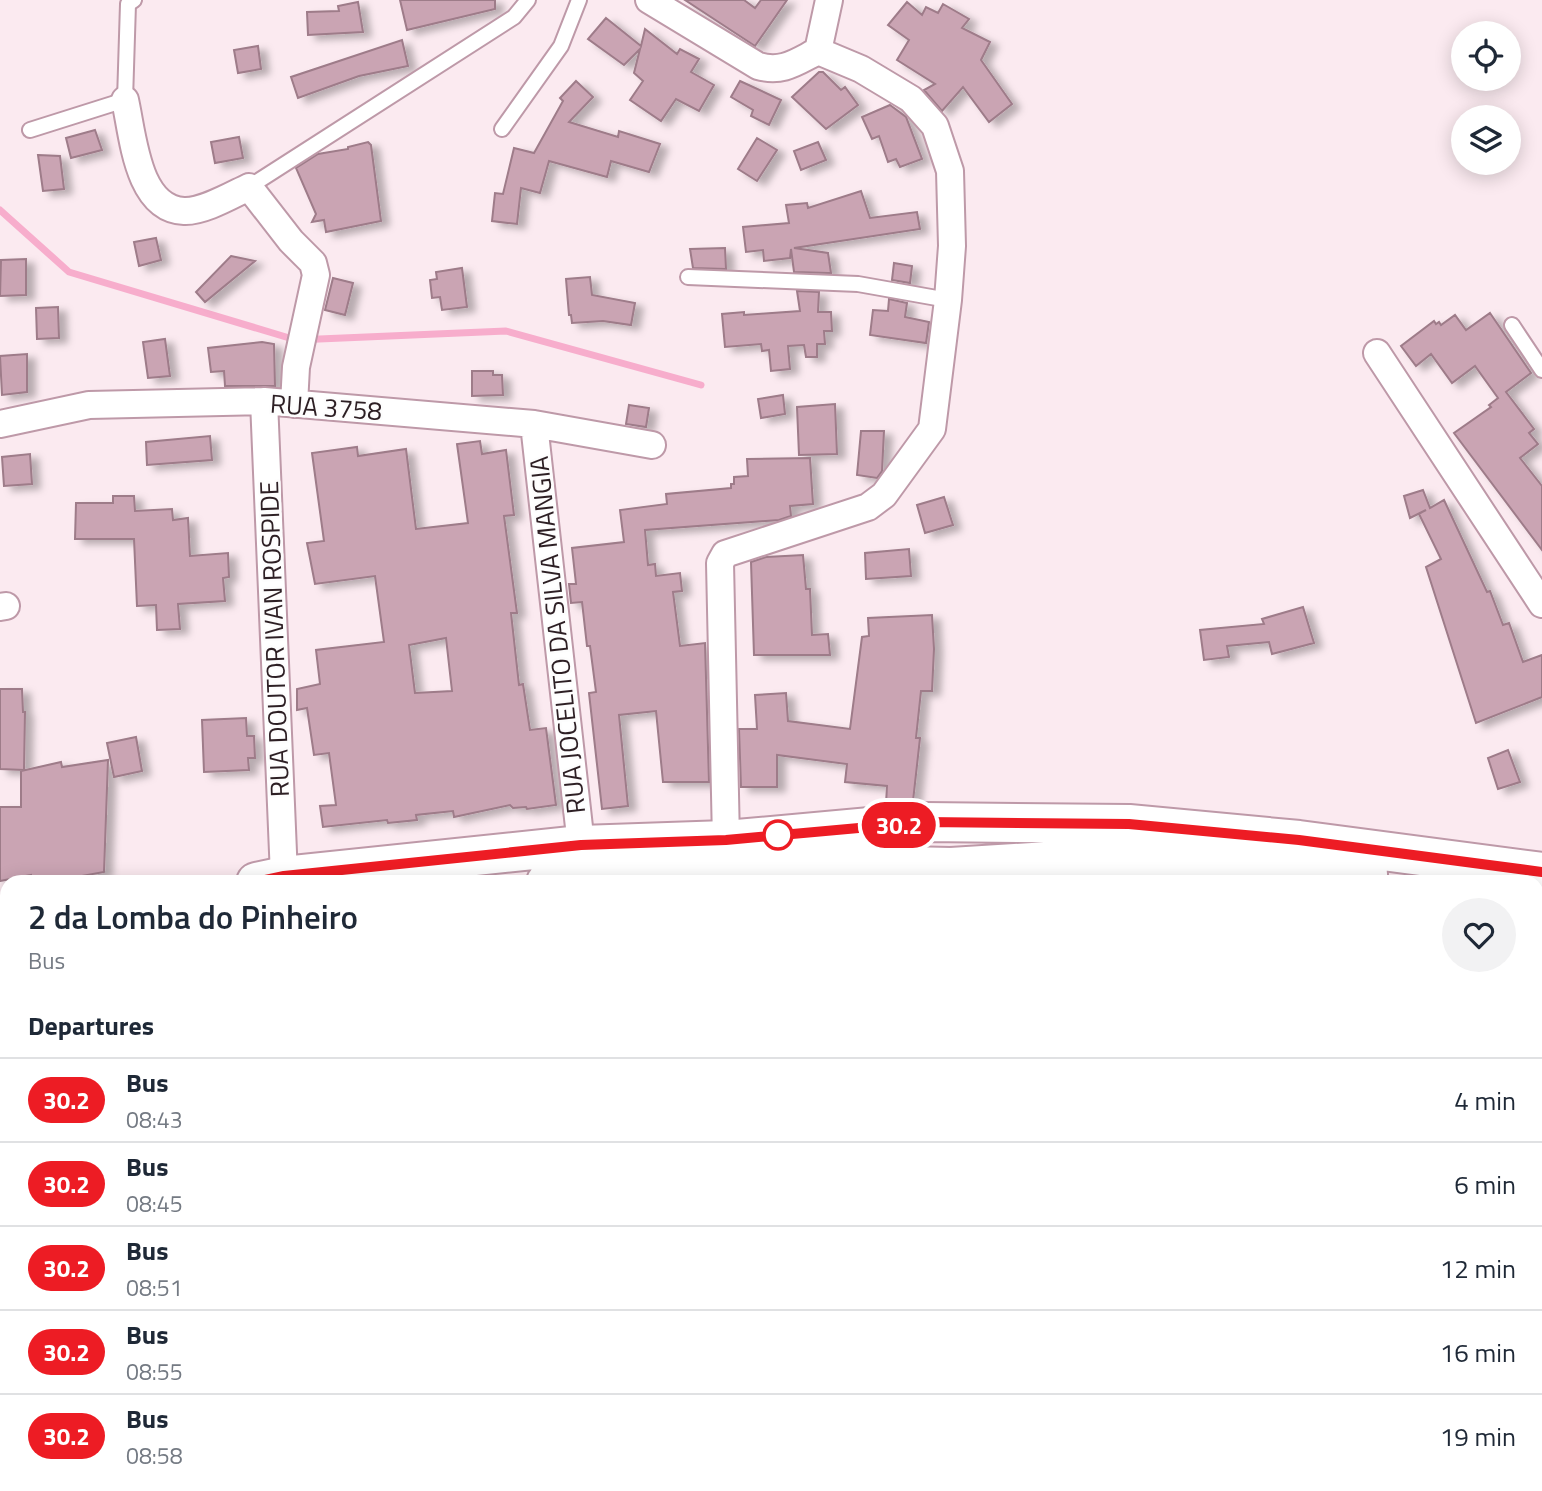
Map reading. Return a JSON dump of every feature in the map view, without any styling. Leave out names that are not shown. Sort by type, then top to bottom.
[{"type":"main road","points":[[925,822],[930,838],[929,850],[951,870]]},
{"type":"main road","points":[[307,875],[581,845],[726,840],[925,822],[1129,824],[1299,840],[1542,872]]},
{"type":"main road","points":[[951,870],[976,838],[982,823]]},
{"type":"main road","points":[[625,875],[761,863],[951,870],[1113,856],[1375,875]]},
{"type":"street","points":[[649,0],[765,68],[773,70],[787,67],[818,51]]},
{"type":"street","points":[[818,51],[829,0]]},
{"type":"street","points":[[726,840],[720,563],[725,554],[868,507],[884,495],[932,429],[948,300],[952,246],[950,171],[935,126],[911,99],[861,69],[818,51]]},
{"type":"street","points":[[125,100],[142,179],[160,204],[184,212],[214,204],[249,187],[291,242],[313,263],[316,275],[296,367],[294,404]]},
{"type":"street","points":[[1377,353],[1542,604]]},
{"type":"street","name":"RUA 3758","points":[[0,424],[89,405],[264,401],[534,424],[652,445]]},
{"type":"street","name":"RUA DOUTOR IVAN ROSPIDE","points":[[264,401],[270,875]]},
{"type":"street","name":"RUA JOCELITO DA SILVA MANGIA","points":[[534,424],[581,845]]},
{"type":"lane","points":[[30,130],[125,100],[128,4],[134,0]]},
{"type":"lane","points":[[249,187],[514,17],[528,0]]},
{"type":"lane","points":[[502,129],[561,46],[579,0]]},
{"type":"lane","points":[[688,277],[858,284],[948,300]]},
{"type":"lane","points":[[1512,325],[1542,370]]},
{"type":"building","points":[[400,0],[495,0],[495,9],[407,30]]},
{"type":"building","points":[[685,0],[744,0],[755,8],[761,0],[787,0],[755,46]]},
{"type":"building","points":[[358,2],[363,32],[308,35],[307,12],[339,11],[338,6]]},
{"type":"building","points":[[907,2],[922,15],[926,7],[938,13],[943,4],[969,19],[962,28],[990,42],[981,60],[1012,104],[989,122],[963,87],[942,111],[924,90],[935,84],[897,60],[909,40],[888,25]]},
{"type":"building","points":[[606,18],[641,46],[645,29],[677,54],[680,49],[699,59],[691,72],[714,85],[699,111],[676,99],[661,121],[630,100],[643,81],[634,73],[640,49],[624,65],[588,39]]},
{"type":"building","points":[[402,40],[408,66],[359,76],[298,98],[291,77]]},
{"type":"building","points":[[258,46],[261,69],[238,73],[234,50]]},
{"type":"building","points":[[819,72],[823,72],[841,90],[845,87],[858,105],[826,129],[792,97]]},
{"type":"building","points":[[576,81],[593,97],[569,122],[618,137],[619,131],[660,144],[649,172],[611,161],[607,177],[549,161],[540,193],[521,188],[517,224],[492,221],[495,193],[503,194],[514,148],[534,153],[563,101],[560,98]]},
{"type":"building","points":[[740,81],[781,100],[769,125],[751,116],[753,110],[731,97]]},
{"type":"building","points":[[890,105],[906,117],[922,159],[900,167],[896,159],[888,162],[879,136],[872,139],[862,117]]},
{"type":"building","points":[[95,130],[102,150],[71,158],[66,138]]},
{"type":"building","points":[[239,137],[243,158],[215,163],[211,142]]},
{"type":"building","points":[[757,138],[777,150],[757,181],[738,169]]},
{"type":"building","points":[[368,142],[371,145],[381,221],[326,232],[324,220],[312,222],[316,214],[296,168],[318,154],[348,149]]},
{"type":"building","points":[[818,142],[826,160],[801,170],[794,151]]},
{"type":"building","points":[[38,155],[60,156],[64,189],[43,191]]},
{"type":"building","points":[[861,191],[870,218],[917,212],[920,229],[794,248],[828,253],[831,273],[794,272],[791,249],[790,258],[764,261],[763,250],[746,252],[743,227],[789,223],[786,205],[807,203],[808,208]]},
{"type":"building","points":[[156,238],[161,260],[139,266],[134,242]]},
{"type":"building","points":[[725,248],[726,269],[693,268],[690,249]]},
{"type":"building","points":[[231,256],[255,261],[205,302],[196,292]]},
{"type":"building","points":[[26,259],[26,295],[0,296],[1,260]]},
{"type":"building","points":[[894,263],[912,266],[910,283],[892,280]]},
{"type":"building","points":[[462,268],[467,307],[442,310],[440,297],[432,298],[430,280],[437,279],[436,272]]},
{"type":"building","points":[[590,277],[592,295],[635,303],[631,325],[603,321],[572,323],[566,279]]},
{"type":"building","points":[[333,278],[353,283],[345,315],[325,310]]},
{"type":"building","points":[[797,291],[819,292],[818,312],[831,312],[832,331],[824,331],[825,344],[817,344],[817,357],[806,357],[804,345],[788,346],[790,369],[771,371],[769,350],[762,351],[761,344],[725,347],[722,314],[800,311]]},
{"type":"building","points":[[889,299],[907,303],[905,317],[929,322],[926,343],[870,335],[873,310],[888,311]]},
{"type":"building","points":[[58,307],[59,338],[37,339],[36,308]]},
{"type":"building","points":[[1490,313],[1531,373],[1506,392],[1534,429],[1529,433],[1538,444],[1520,458],[1542,486],[1542,550],[1454,433],[1491,407],[1489,405],[1498,398],[1475,366],[1452,383],[1431,354],[1416,366],[1401,346],[1434,321],[1441,325],[1455,315],[1466,330]]},
{"type":"building","points":[[165,339],[170,376],[148,378],[143,342]]},
{"type":"building","points":[[262,342],[274,344],[275,386],[225,386],[224,371],[211,372],[208,348]]},
{"type":"building","points":[[27,354],[27,392],[2,395],[0,356]]},
{"type":"building","points":[[472,371],[493,371],[493,375],[502,375],[503,395],[472,396]]},
{"type":"building","points":[[783,395],[785,414],[761,418],[758,399]]},
{"type":"building","points":[[835,404],[837,454],[799,455],[797,407]]},
{"type":"building","points":[[629,405],[649,408],[646,427],[626,424]]},
{"type":"building","points":[[861,431],[884,431],[882,471],[877,478],[857,475]]},
{"type":"building","points":[[210,436],[212,460],[147,465],[146,442]]},
{"type":"building","points":[[480,441],[482,454],[506,450],[514,515],[504,516],[517,613],[511,613],[519,685],[523,684],[530,730],[546,728],[556,805],[527,809],[513,808],[510,805],[454,817],[453,811],[416,815],[417,820],[388,823],[387,820],[323,827],[320,806],[336,805],[329,753],[314,755],[307,708],[297,710],[297,689],[320,684],[316,650],[384,642],[375,576],[315,584],[307,543],[324,541],[312,453],[357,447],[358,456],[406,449],[416,529],[468,523],[457,444]],"holes":[[[446,638],[452,691],[415,693],[409,645]]]},
{"type":"building","points":[[30,454],[32,484],[4,486],[2,457]]},
{"type":"building","points":[[810,458],[813,504],[790,506],[791,516],[779,520],[645,530],[648,565],[655,564],[656,576],[680,573],[682,591],[673,592],[680,646],[705,643],[709,782],[663,782],[656,711],[619,715],[628,806],[602,809],[589,693],[596,692],[582,602],[571,603],[569,584],[576,584],[572,548],[624,542],[620,510],[667,504],[666,494],[731,488],[734,477],[748,476],[747,459]]},
{"type":"building","points":[[1423,490],[1430,508],[1444,500],[1487,592],[1490,591],[1503,625],[1509,623],[1523,662],[1542,655],[1542,697],[1476,723],[1426,567],[1441,559],[1419,514],[1426,510],[1410,518],[1404,496]]},
{"type":"building","points":[[113,496],[134,496],[135,511],[172,509],[173,520],[188,518],[190,556],[228,553],[229,577],[223,578],[225,601],[178,604],[180,629],[157,630],[156,605],[137,606],[134,539],[75,539],[76,503],[113,503]]},
{"type":"building","points":[[944,497],[953,525],[925,533],[917,505]]},
{"type":"building","points":[[909,549],[911,576],[866,579],[865,553]]},
{"type":"building","points":[[803,555],[806,589],[810,589],[812,635],[828,634],[830,655],[754,655],[751,562],[766,557]]},
{"type":"building","points":[[1303,607],[1314,643],[1272,654],[1269,642],[1227,646],[1229,657],[1204,660],[1200,630],[1264,624],[1262,619]]},
{"type":"building","points":[[932,615],[932,691],[921,691],[916,738],[920,738],[913,801],[886,804],[887,786],[845,782],[847,764],[777,755],[777,787],[741,787],[739,729],[757,729],[755,695],[786,693],[788,721],[850,729],[862,637],[869,636],[868,618]]},
{"type":"building","points":[[0,689],[22,689],[25,712],[24,770],[0,769]]},
{"type":"building","points":[[246,718],[247,736],[254,736],[255,758],[248,758],[249,770],[204,772],[202,720]]},
{"type":"building","points":[[136,737],[142,771],[114,777],[107,743]]},
{"type":"building","points":[[1508,750],[1520,782],[1498,789],[1488,758]]},
{"type":"building","points":[[108,760],[104,872],[88,875],[0,875],[0,807],[21,807],[21,771],[61,762],[62,767]]},
{"type":"waterway","points":[[0,210],[69,272],[296,340],[506,331],[701,385]]},
{"type":"bus line","name":"30.2","points":[[294,875],[581,845],[726,840],[925,822],[1129,824],[1299,840],[1542,872]]}]
